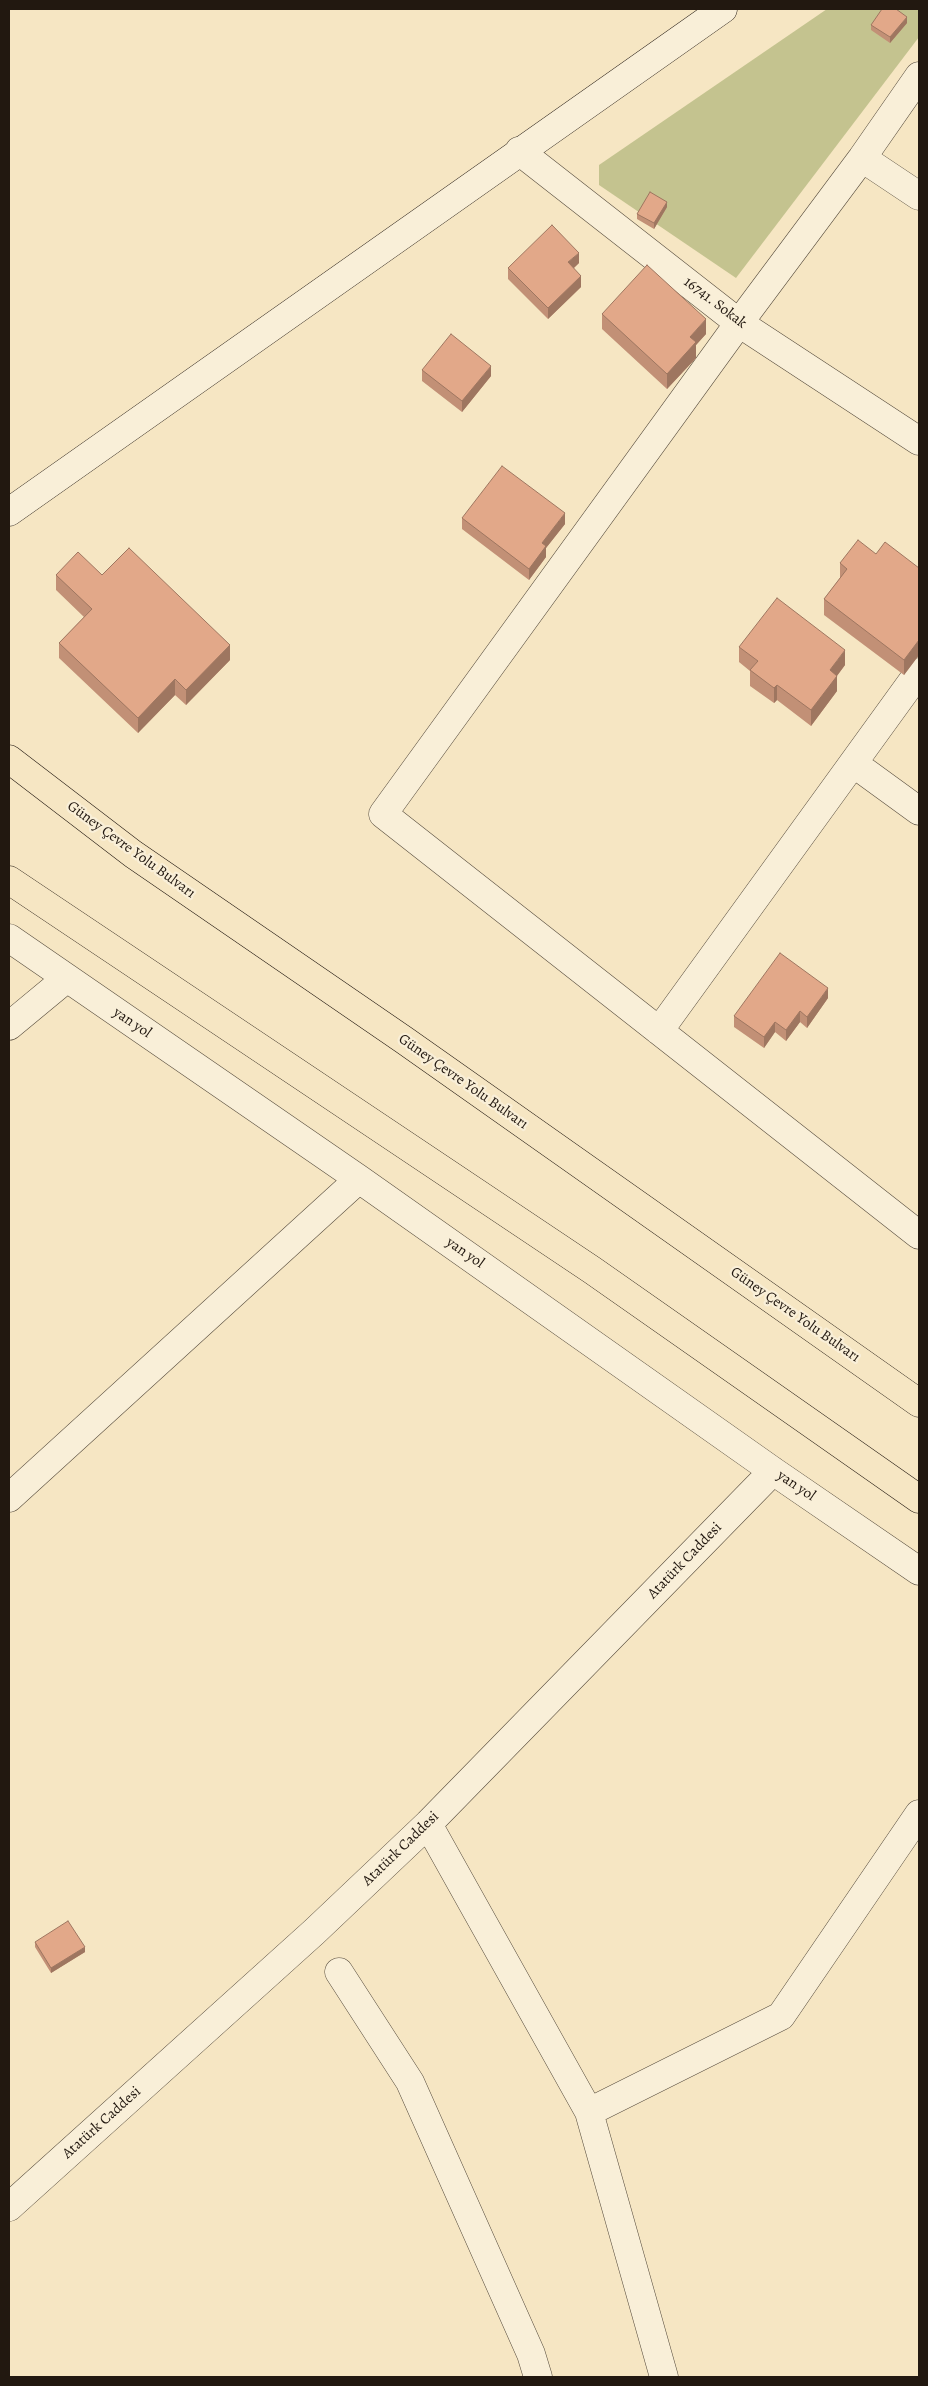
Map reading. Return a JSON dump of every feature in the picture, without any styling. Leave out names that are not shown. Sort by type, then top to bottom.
[{"type":"highway","name":"Güney Çevre Yolu Bulvarı","points":[[9,759],[133,854],[404,1040],[919,1402]]},
{"type":"highway","points":[[9,880],[592,1270],[919,1499]]},
{"type":"street","points":[[9,512],[519,151],[724,9]]},
{"type":"street","points":[[919,76],[862,158],[383,814],[919,1235]]},
{"type":"street","name":"16741. Sokak","points":[[519,151],[740,323],[919,441]]},
{"type":"street","points":[[862,158],[919,196]]},
{"type":"street","points":[[659,1031],[919,672]]},
{"type":"street","points":[[852,763],[919,811]]},
{"type":"street","name":"yan yol","points":[[9,938],[359,1178],[773,1471],[919,1571]]},
{"type":"street","points":[[9,1026],[67,978]]},
{"type":"street","points":[[9,1498],[359,1178]]},
{"type":"street","name":"Atatürk Caddesi","points":[[9,2207],[314,1932],[428,1824],[773,1471]]},
{"type":"street","points":[[589,2112],[781,2016],[919,1814]]},
{"type":"street","points":[[428,1824],[589,2112],[664,2377]]},
{"type":"street","points":[[339,1972],[410,2082],[531,2354],[538,2377]]},
{"type":"shaded area","points":[[827,9],[919,9],[919,37],[736,278],[599,185],[599,165]]},
{"type":"building","points":[[882,9],[896,9],[907,17],[890,37],[871,25]]},
{"type":"building","points":[[650,192],[667,202],[654,223],[637,214]]},
{"type":"building","points":[[552,225],[579,253],[568,262],[581,276],[548,308],[508,268]]},
{"type":"building","points":[[647,265],[706,319],[690,337],[696,342],[667,374],[602,314]]},
{"type":"building","points":[[451,334],[491,366],[462,401],[422,370]]},
{"type":"building","points":[[502,466],[565,513],[542,543],[546,546],[529,569],[462,518]]},
{"type":"building","points":[[858,540],[876,554],[885,542],[919,568],[919,640],[904,660],[824,599],[847,569],[840,563]]},
{"type":"building","points":[[129,548],[230,645],[186,690],[175,679],[138,718],[59,643],[92,609],[56,575],[78,552],[102,575]]},
{"type":"building","points":[[777,598],[845,650],[830,670],[837,676],[811,710],[777,685],[774,688],[750,670],[758,661],[739,647]]},
{"type":"building","points":[[780,953],[828,988],[807,1017],[800,1011],[786,1030],[775,1022],[764,1037],[734,1016]]},
{"type":"building","points":[[68,1921],[85,1947],[51,1968],[35,1942]]}]
